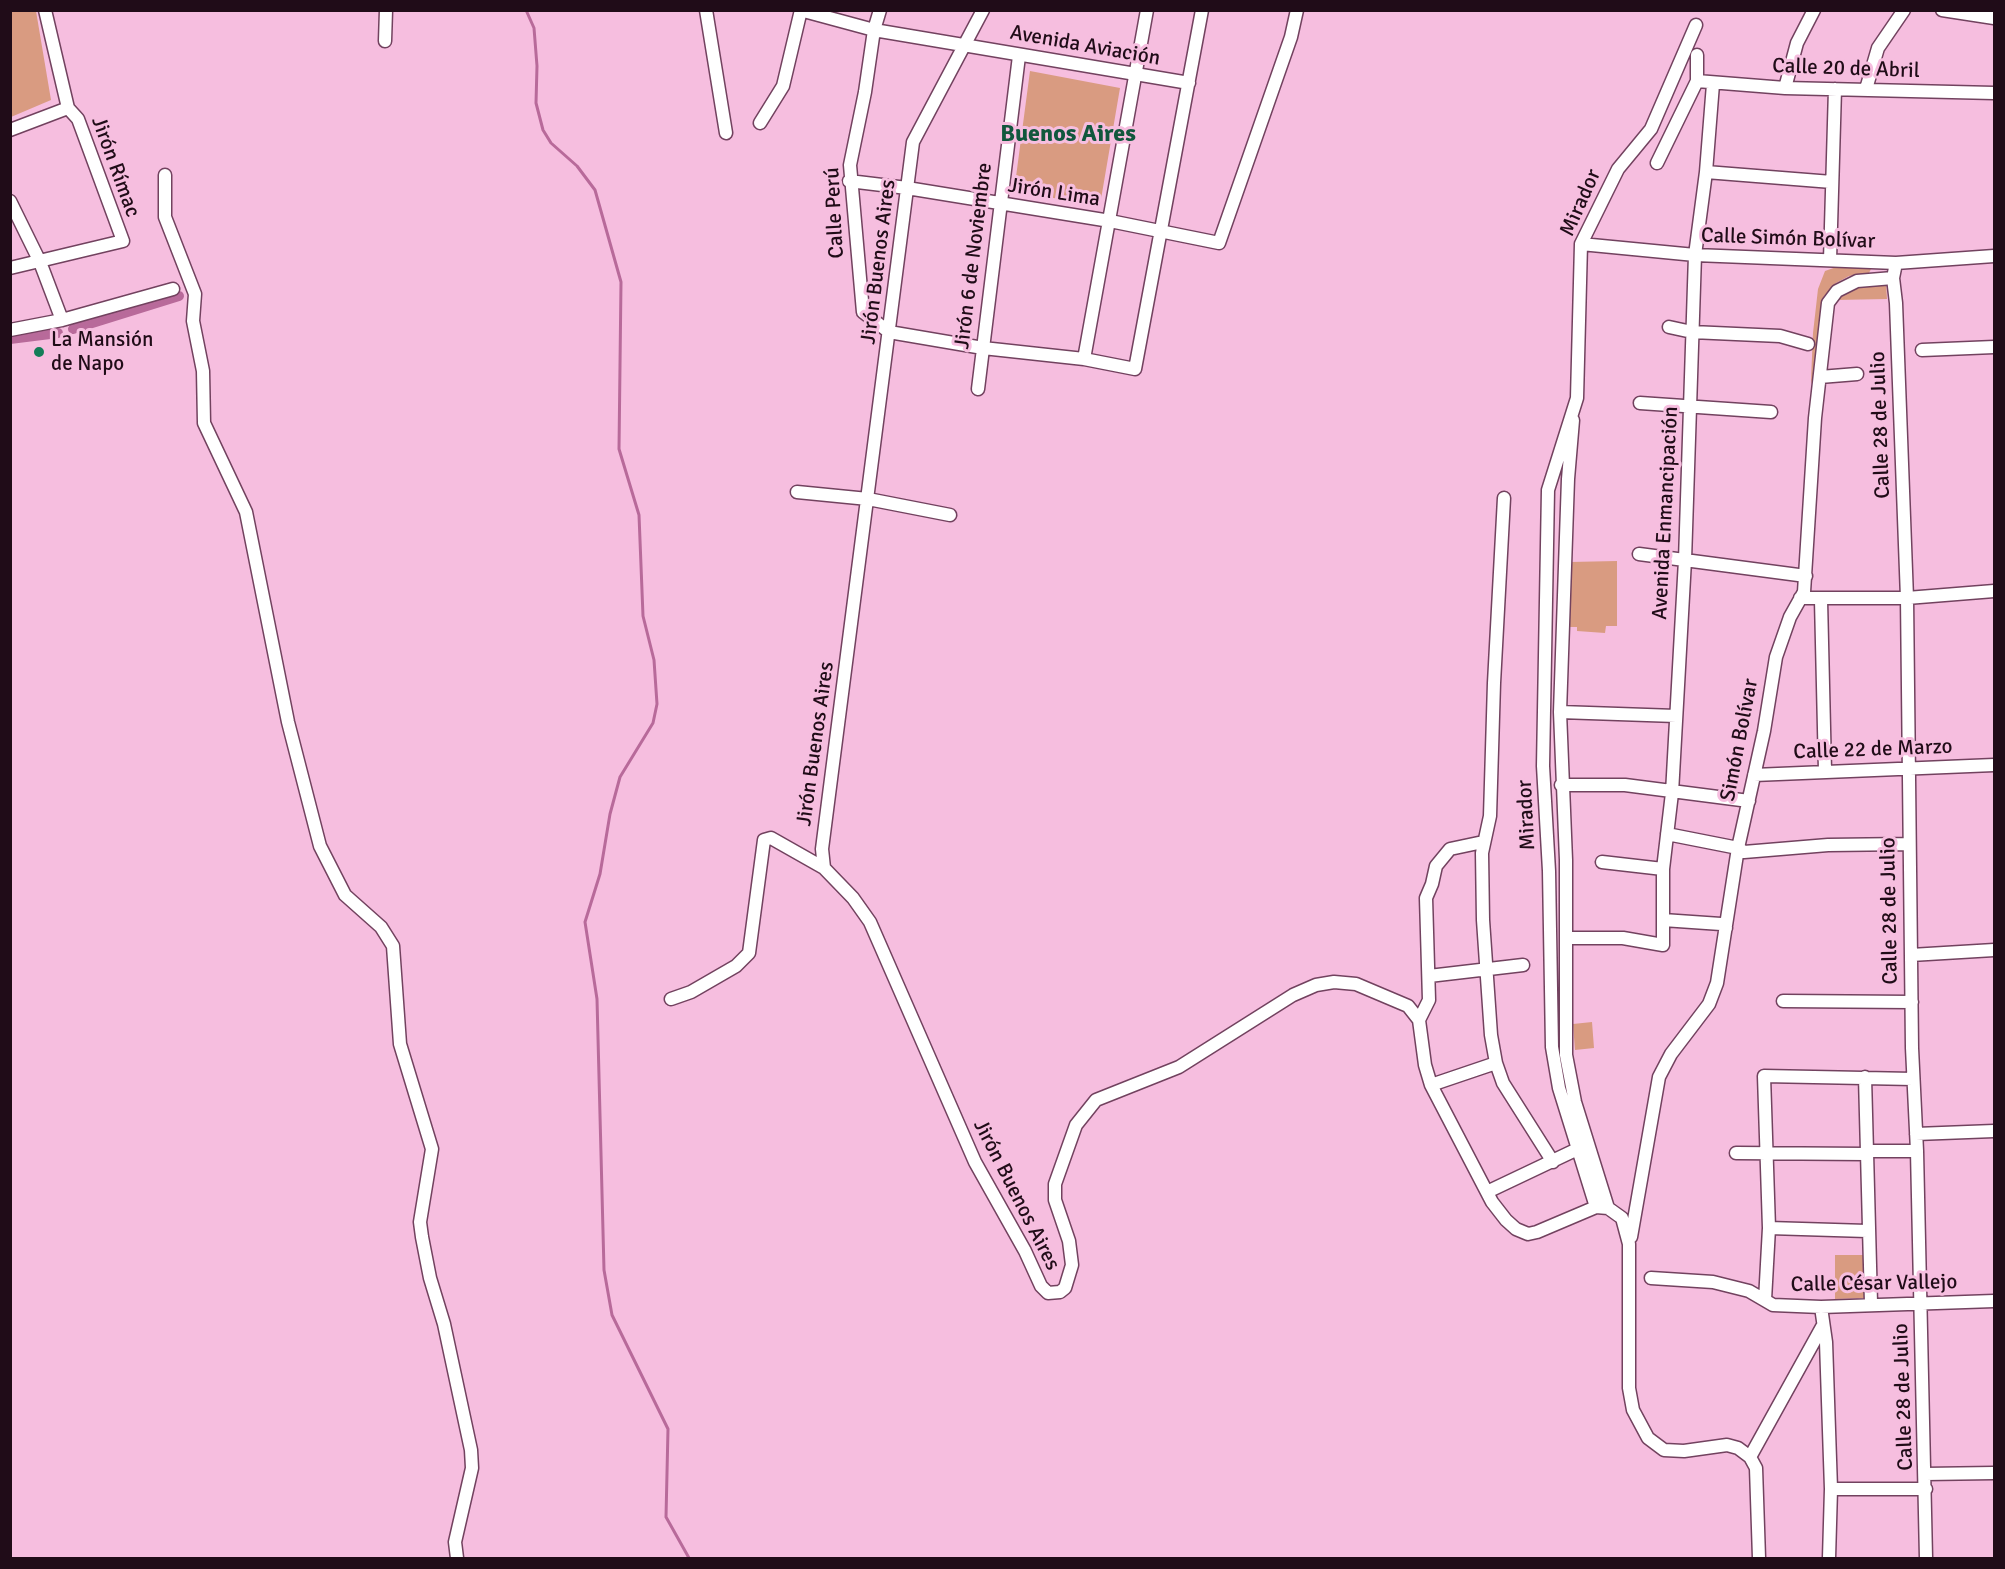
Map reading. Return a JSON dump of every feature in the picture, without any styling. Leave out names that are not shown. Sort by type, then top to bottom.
[{"type":"street","name":"Jirón Rímac","points":[[40,262],[123,241],[78,119],[62,111],[45,10]]},
{"type":"street","points":[[385,41],[386,10]]},
{"type":"street","points":[[706,10],[726,133]]},
{"type":"street","name":"Calle Perú","points":[[880,10],[874,30],[849,181],[863,312],[889,332]]},
{"type":"street","name":"Jirón Buenos Aires","points":[[983,10],[913,142],[822,849],[824,868],[853,898],[870,922],[975,1162],[1025,1251],[1041,1286],[1048,1293],[1060,1292],[1065,1288],[1072,1264],[1069,1241],[1055,1200],[1055,1184],[1076,1125],[1096,1100],[1179,1066],[1293,995],[1316,985],[1344,983],[1365,987],[1408,1006],[1419,1020]]},
{"type":"street","points":[[1084,359],[1148,10]]},
{"type":"street","points":[[889,332],[982,348],[1084,359],[1135,369],[1202,10]]},
{"type":"street","name":"Jirón Lima","points":[[849,181],[907,188],[1110,221],[1219,243],[1291,37],[1297,10]]},
{"type":"street","points":[[1785,88],[1797,43],[1814,10]]},
{"type":"street","points":[[1866,88],[1878,48],[1904,10]]},
{"type":"street","points":[[1942,10],[1995,18]]},
{"type":"street","points":[[760,123],[783,86],[801,11]]},
{"type":"street","name":"Avenida Aviación","points":[[801,11],[874,30],[1189,83]]},
{"type":"street","name":"Mirador","points":[[1583,1146],[1567,1065],[1567,938],[1560,712],[1568,478],[1578,379],[1581,244],[1618,169],[1651,129],[1696,25]]},
{"type":"street","points":[[1657,163],[1696,81],[1697,55]]},
{"type":"street","name":"Jirón 6 de Noviembre","points":[[978,389],[1019,56]]},
{"type":"street","name":"Calle 20 de Abril","points":[[1696,81],[1785,88],[1866,88],[1995,93]]},
{"type":"street","name":"Avenida Enmancipación","points":[[1567,938],[1623,938],[1663,945],[1663,869],[1672,793],[1685,560],[1695,255],[1706,172],[1713,84]]},
{"type":"street","points":[[1830,260],[1835,89]]},
{"type":"street","points":[[10,130],[62,111]]},
{"type":"street","points":[[1706,172],[1832,182]]},
{"type":"street","points":[[165,175],[165,217],[180,262],[195,294],[193,321],[203,371],[204,423],[246,512],[288,722],[320,846],[345,895],[381,927],[393,946],[400,1044],[432,1149],[420,1222],[422,1237],[430,1278],[444,1324],[471,1450],[472,1468],[455,1542],[457,1558]]},
{"type":"street","points":[[10,201],[40,262],[62,320]]},
{"type":"street","name":"Calle Simón Bolívar","points":[[1581,244],[1695,255],[1896,263],[1995,256]]},
{"type":"street","points":[[10,268],[40,262]]},
{"type":"street","name":"Calle 28 de Julio","points":[[1896,263],[1893,278],[1907,598],[1908,844],[1926,1558]]},
{"type":"street","name":"Simón Bolívar","points":[[1629,1244],[1659,1077],[1671,1054],[1709,1004],[1717,983],[1738,848],[1776,657],[1800,598],[1806,576],[1815,418],[1828,303],[1831,297],[1857,281],[1893,278]]},
{"type":"street","points":[[10,330],[62,320],[173,289]]},
{"type":"street","points":[[1669,327],[1692,332],[1780,336],[1808,344]]},
{"type":"street","points":[[1922,350],[1995,346]]},
{"type":"street","points":[[1820,377],[1857,374]]},
{"type":"street","points":[[1640,403],[1771,412]]},
{"type":"street","name":"Mirador","points":[[1573,419],[1554,466],[1548,490],[1543,755],[1549,872],[1552,1047],[1559,1088],[1583,1146],[1602,1207]]},
{"type":"street","points":[[797,492],[868,499],[950,515]]},
{"type":"street","points":[[1504,498],[1494,683],[1490,816],[1483,842],[1486,969],[1496,1063],[1521,1116],[1553,1162]]},
{"type":"street","points":[[1639,554],[1806,576]]},
{"type":"street","points":[[1800,598],[1821,600],[1907,598],[1995,591]]},
{"type":"street","points":[[1821,600],[1825,771]]},
{"type":"street","points":[[1560,712],[1676,716]]},
{"type":"street","name":"Calle 22 de Marzo","points":[[1754,775],[1995,765]]},
{"type":"street","points":[[1561,785],[1625,785],[1672,793],[1749,801]]},
{"type":"street","points":[[1667,834],[1738,848],[1744,852],[1828,845],[1908,844]]},
{"type":"street","points":[[671,999],[691,992],[727,972],[749,953],[764,840],[771,838],[824,868]]},
{"type":"street","points":[[1483,842],[1450,849],[1436,866],[1432,884],[1425,898],[1429,1000],[1419,1020],[1425,1065],[1431,1085],[1487,1192],[1506,1220],[1516,1229],[1528,1234],[1537,1232],[1602,1207],[1619,1215],[1625,1222],[1629,1244],[1629,1388],[1638,1422],[1653,1443],[1668,1451],[1727,1445],[1738,1448],[1750,1457],[1756,1468],[1759,1558]]},
{"type":"street","points":[[1602,862],[1663,869]]},
{"type":"street","points":[[1663,920],[1721,924],[1726,928]]},
{"type":"street","points":[[1911,955],[1995,950]]},
{"type":"street","points":[[1429,976],[1522,966]]},
{"type":"street","points":[[1783,1001],[1912,1002]]},
{"type":"street","points":[[1431,1085],[1496,1063]]},
{"type":"street","points":[[1765,1300],[1769,1228],[1764,1076],[1913,1079]]},
{"type":"street","points":[[1865,1077],[1867,1231],[1871,1304]]},
{"type":"street","points":[[1916,1134],[1995,1131]]},
{"type":"street","points":[[1487,1192],[1583,1146]]},
{"type":"street","points":[[1736,1154],[1767,1152],[1866,1154],[1871,1151],[1917,1151]]},
{"type":"street","points":[[1769,1228],[1867,1231]]},
{"type":"street","name":"Calle César Vallejo","points":[[1651,1278],[1713,1282],[1749,1291],[1773,1305],[1821,1307],[1995,1301]]},
{"type":"street","points":[[1821,1307],[1822,1327],[1826,1342],[1831,1489],[1829,1558]]},
{"type":"street","points":[[1750,1457],[1822,1327]]},
{"type":"street","points":[[1925,1474],[1995,1473]]},
{"type":"street","points":[[1831,1489],[1926,1489]]},
{"type":"shaded area","points":[[10,11],[36,11],[51,100],[11,117]]},
{"type":"shaded area","points":[[1030,71],[1120,88],[1100,205],[1014,192]]},
{"type":"shaded area","points":[[1842,265],[1871,269],[1869,273],[1849,276],[1836,283],[1824,296],[1814,393],[1811,380],[1818,289],[1825,271]]},
{"type":"shaded area","points":[[1886,283],[1887,299],[1835,300],[1858,287]]},
{"type":"shaded area","points":[[1617,561],[1617,626],[1606,626],[1605,633],[1577,631],[1577,627],[1568,627],[1570,562]]},
{"type":"shaded area","points":[[1592,1022],[1594,1048],[1575,1050],[1573,1024]]},
{"type":"shaded area","points":[[1835,1255],[1864,1255],[1864,1298],[1835,1299]]},
{"type":"waterway","points":[[526,10],[534,28],[537,66],[536,103],[543,130],[551,143],[577,166],[595,190],[621,282],[619,449],[639,515],[643,616],[654,660],[657,704],[653,723],[620,777],[610,814],[600,874],[585,922],[597,999],[604,1270],[612,1315],[668,1429],[666,1517],[689,1558]]},
{"type":"waterway","points":[[73,329],[179,296]]},
{"type":"waterway","points":[[10,339],[58,333]]},
{"type":"place","name":"La Mansión de Napo","points":[[39,352]]},
{"type":"district","name":"Buenos Aires","points":[[1068,135]]}]
